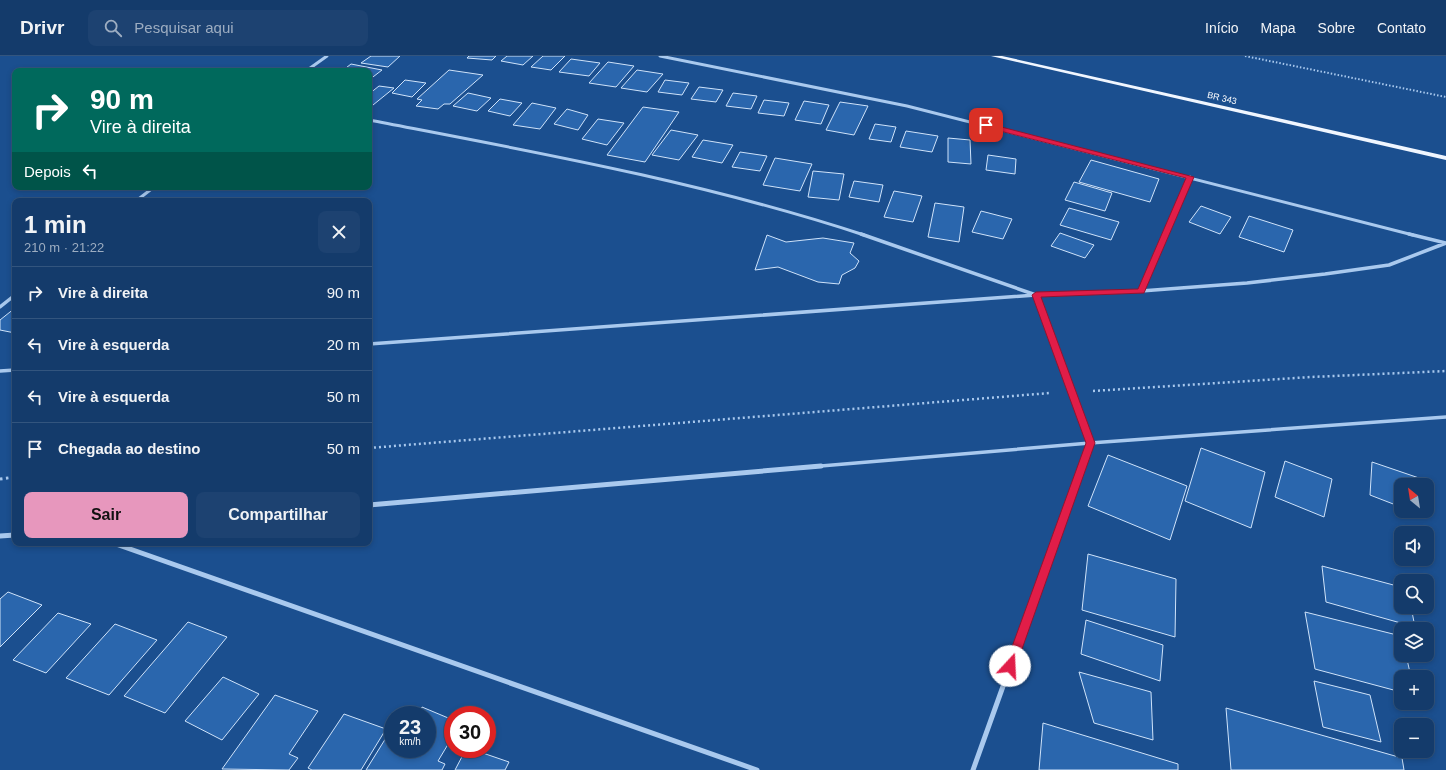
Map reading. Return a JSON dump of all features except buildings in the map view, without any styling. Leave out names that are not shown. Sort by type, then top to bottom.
[{"type":"main road","name":"BR 343","points":[[994,56],[1446,158]]},
{"type":"street","points":[[310,68],[327,56]]},
{"type":"street","points":[[660,56],[907,106],[1446,243]]},
{"type":"street","points":[[372,121],[522,150],[711,192],[787,212],[888,242],[1036,295]]},
{"type":"street","points":[[1141,291],[1190,177]]},
{"type":"street","points":[[140,198],[150,190]]},
{"type":"street","points":[[372,344],[1036,295],[1141,291],[1247,283],[1389,265],[1446,243]]},
{"type":"street","points":[[973,770],[1090,443],[1036,295]]},
{"type":"street","points":[[0,306],[12,297]]},
{"type":"street","points":[[0,371],[12,370]]},
{"type":"street","points":[[372,505],[1090,443],[1446,417]]},
{"type":"street","points":[[0,536],[12,535]]},
{"type":"street","points":[[122,546],[757,770]]},
{"type":"path","points":[[1245,56],[1446,96]]},
{"type":"path","points":[[372,448],[1071,392],[1446,371]]},
{"type":"path","points":[[0,479],[12,477]]},
{"type":"route","points":[[986,125],[1190,177],[1141,291],[1036,295],[1090,443],[1010,666]]}]
